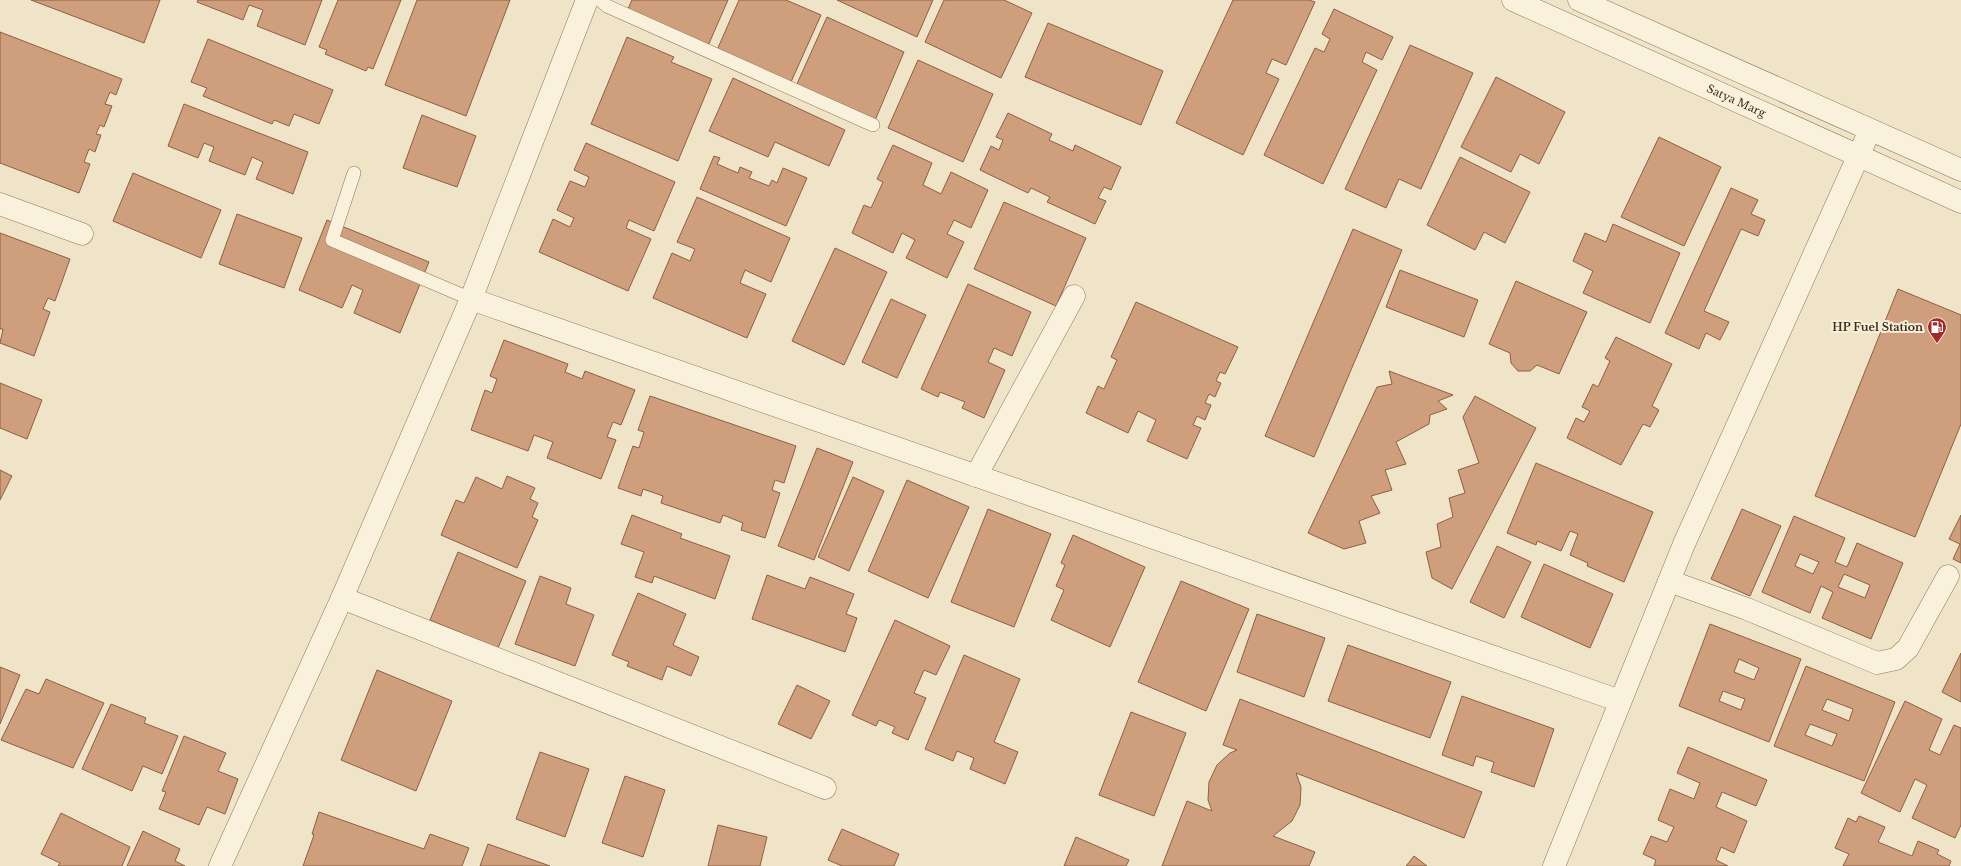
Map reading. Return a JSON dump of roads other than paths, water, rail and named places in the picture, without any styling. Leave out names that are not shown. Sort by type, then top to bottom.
[{"type":"street","points":[[220,866],[342,598],[471,299],[587,0]]},
{"type":"street","name":"Satya Marg","points":[[1512,0],[1961,202]]},
{"type":"street","points":[[1579,0],[1961,170]]},
{"type":"street","points":[[1554,866],[1669,581],[1857,155],[1870,130]]},
{"type":"street","points":[[0,204],[82,234]]},
{"type":"street","points":[[976,476],[1074,296]]},
{"type":"street","points":[[471,299],[1620,701]]},
{"type":"street","points":[[1669,581],[1747,609],[1877,664],[1896,659],[1908,648],[1948,576]]},
{"type":"street","points":[[342,598],[825,788]]},
{"type":"lane","points":[[600,0],[608,6],[873,125]]},
{"type":"lane","points":[[354,173],[332,240],[471,299]]},
{"type":"place","name":"HP Fuel Station","points":[[1937,344]]}]
